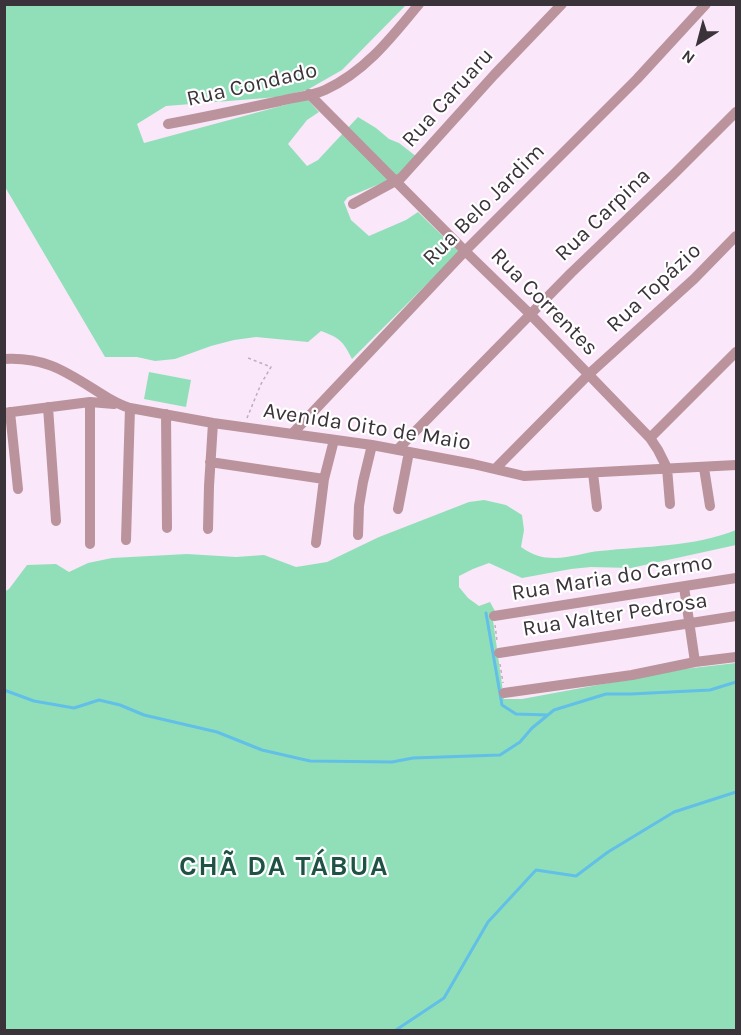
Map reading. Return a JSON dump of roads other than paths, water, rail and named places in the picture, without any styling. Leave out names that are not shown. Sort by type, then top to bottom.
[{"type":"street","name":"Rua Condado","points":[[168,124],[324,91],[363,65],[386,44],[419,4]]},
{"type":"street","name":"Rua Caruaru","points":[[353,204],[401,178],[562,4]]},
{"type":"street","name":"Rua Belo Jardim","points":[[292,434],[465,251],[637,79],[706,4]]},
{"type":"street","name":"Rua Correntes","points":[[309,94],[589,374],[650,438],[667,468]]},
{"type":"street","name":"Rua Carpina","points":[[397,450],[571,273],[736,112]]},
{"type":"street","name":"Rua Topázio","points":[[495,469],[589,374],[694,279],[736,236]]},
{"type":"street","points":[[650,438],[736,352]]},
{"type":"street","name":"Avenida Oito de Maio","points":[[4,359],[45,362],[74,377],[117,405],[129,408],[213,423],[372,445],[495,469],[514,475],[534,477],[736,465]]},
{"type":"street","points":[[18,489],[7,412],[90,402],[117,405]]},
{"type":"street","points":[[90,402],[90,544]]},
{"type":"street","points":[[48,407],[56,521]]},
{"type":"street","points":[[126,540],[129,408]]},
{"type":"street","points":[[166,414],[167,528]]},
{"type":"street","points":[[208,529],[213,423]]},
{"type":"street","points":[[316,543],[324,479],[334,440]]},
{"type":"street","points":[[358,535],[359,506],[372,445]]},
{"type":"street","points":[[398,508],[409,452]]},
{"type":"street","points":[[210,462],[324,479]]},
{"type":"street","points":[[667,468],[670,504]]},
{"type":"street","points":[[704,468],[710,506]]},
{"type":"street","points":[[593,473],[597,507]]},
{"type":"street","name":"Rua Maria do Carmo","points":[[494,616],[736,578]]},
{"type":"street","points":[[684,586],[695,662]]},
{"type":"street","name":"Rua Valter Pedrosa","points":[[499,653],[736,616]]},
{"type":"street","points":[[504,693],[632,675],[695,662],[736,657]]},
{"type":"waterway","points":[[486,613],[502,705],[516,714],[548,715]]},
{"type":"waterway","points":[[4,690],[34,701],[74,708],[99,700],[120,705],[144,715],[217,732],[262,750],[310,761],[392,762],[413,758],[500,755],[520,742],[532,728],[554,710],[606,694],[710,690],[736,682]]},
{"type":"waterway","points":[[396,1030],[444,998],[488,922],[536,870],[576,876],[608,852],[674,812],[736,792]]},
{"type":"district","name":"CHÃ DA TÁBUA","points":[[284,867]]}]
